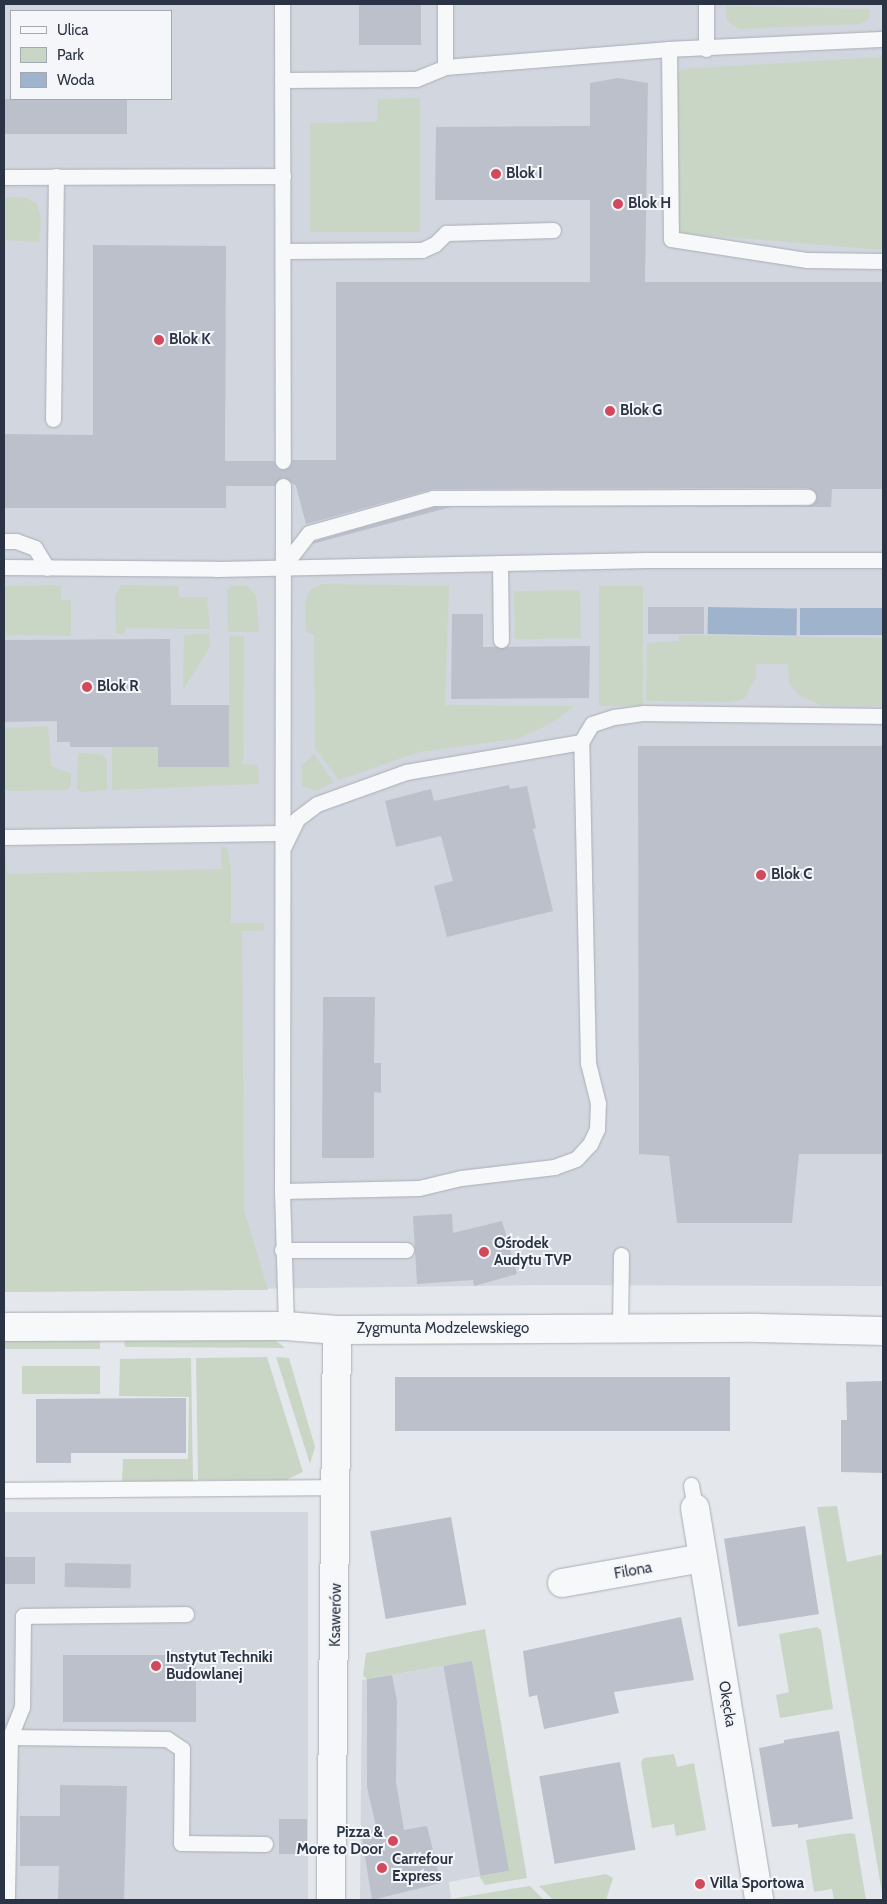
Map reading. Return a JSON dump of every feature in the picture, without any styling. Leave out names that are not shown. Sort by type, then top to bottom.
[{"type":"street","name":"Zygmunta Modzelewskiego","points":[[4,1327],[286,1326],[337,1330],[620,1328],[883,1332]]},
{"type":"street","name":"Ksawerów","points":[[331,1900],[337,1488],[337,1330]]},
{"type":"street","name":"Okęcka","points":[[693,1496],[759,1900]]},
{"type":"street","name":"Filona","points":[[562,1583],[703,1558]]},
{"type":"lane","points":[[282,4],[283,460]]},
{"type":"lane","points":[[444,67],[445,4]]},
{"type":"lane","points":[[706,4],[706,49]]},
{"type":"lane","points":[[282,80],[416,79],[444,67],[669,49],[706,49],[883,39]]},
{"type":"lane","points":[[669,49],[671,239],[807,260],[883,261]]},
{"type":"lane","points":[[53,419],[56,176]]},
{"type":"lane","points":[[4,177],[283,176]]},
{"type":"lane","points":[[283,251],[422,250],[435,244],[446,233],[553,230]]},
{"type":"lane","points":[[283,486],[281,854],[282,1250],[286,1326]]},
{"type":"lane","points":[[282,568],[309,533],[433,498],[808,497]]},
{"type":"lane","points":[[4,540],[16,540],[35,548],[47,568]]},
{"type":"lane","points":[[4,568],[282,568],[883,560]]},
{"type":"lane","points":[[500,564],[501,640]]},
{"type":"lane","points":[[282,1192],[418,1188],[461,1178],[554,1167],[576,1159],[590,1144],[597,1129],[598,1103],[588,1063],[581,742],[592,724],[614,717],[644,713],[883,716]]},
{"type":"lane","points":[[281,854],[297,819],[317,804],[406,772],[581,742]]},
{"type":"lane","points":[[4,837],[282,833]]},
{"type":"lane","points":[[282,1250],[406,1250]]},
{"type":"lane","points":[[620,1328],[622,1256]]},
{"type":"lane","points":[[4,1490],[337,1488]]},
{"type":"lane","points":[[7,1900],[7,1737],[22,1707],[22,1616],[186,1614]]},
{"type":"lane","points":[[7,1737],[168,1739],[182,1749],[181,1843],[266,1844]]},
{"type":"shaded area","points":[[4,4],[883,4],[883,1286],[540,1285],[4,1292]]},
{"type":"shaded area","name":"Instytut Techniki Budowlanej","points":[[4,1512],[308,1512],[308,1900],[4,1900]]},
{"type":"shaded area","points":[[472,1661],[508,1871],[449,1882],[451,1899],[360,1900],[362,1680]]},
{"type":"green space","points":[[726,6],[870,9],[869,19],[860,24],[739,29],[727,20]]},
{"type":"green space","points":[[883,57],[883,250],[679,233],[676,84],[677,74],[682,69]]},
{"type":"green space","points":[[420,98],[420,232],[310,232],[310,123],[377,122],[378,99]]},
{"type":"green space","points":[[4,197],[27,198],[37,204],[41,218],[39,242],[4,240]]},
{"type":"green space","points":[[321,584],[449,586],[445,705],[574,706],[551,723],[520,738],[419,752],[339,780],[315,748],[314,634],[306,632],[305,602],[310,590]]},
{"type":"green space","points":[[61,585],[61,600],[71,600],[71,636],[4,635],[4,586]]},
{"type":"green space","points":[[121,585],[178,586],[179,597],[207,597],[210,629],[126,628],[124,634],[116,633],[115,596]]},
{"type":"green space","points":[[232,586],[247,586],[256,595],[259,632],[228,632],[227,590]]},
{"type":"green space","points":[[599,586],[643,586],[643,706],[599,706]]},
{"type":"green space","points":[[580,590],[581,638],[515,639],[514,591]]},
{"type":"green space","points":[[209,633],[210,647],[183,690],[184,635]]},
{"type":"green space","points":[[679,635],[883,638],[883,706],[822,706],[799,695],[789,683],[788,664],[756,664],[756,677],[744,699],[730,702],[646,701],[647,643],[679,641]]},
{"type":"green space","points":[[229,636],[244,636],[243,764],[258,765],[259,784],[112,790],[112,747],[158,747],[158,767],[229,767]]},
{"type":"green space","points":[[48,726],[51,766],[71,774],[71,786],[67,790],[4,791],[4,728]]},
{"type":"green space","points":[[78,753],[101,754],[107,759],[107,790],[80,792],[77,789]]},
{"type":"green space","points":[[314,754],[334,783],[315,791],[302,786],[302,765]]},
{"type":"green space","points":[[221,846],[227,848],[231,869],[231,923],[264,923],[265,930],[242,931],[244,1210],[268,1290],[4,1292],[4,851],[6,851],[7,874],[222,869]]},
{"type":"green space","points":[[4,1336],[100,1336],[100,1349],[4,1349]]},
{"type":"green space","points":[[270,1336],[285,1348],[126,1347],[124,1344],[126,1339]]},
{"type":"green space","points":[[267,1357],[303,1472],[286,1480],[198,1480],[196,1358]]},
{"type":"green space","points":[[276,1357],[289,1358],[315,1447],[310,1464]]},
{"type":"green space","points":[[191,1358],[193,1481],[122,1481],[123,1459],[188,1459],[189,1397],[119,1396],[120,1359]]},
{"type":"green space","points":[[22,1366],[100,1366],[100,1394],[22,1394]]},
{"type":"green space","points":[[837,1506],[847,1562],[883,1554],[883,1899],[817,1507]]},
{"type":"green space","points":[[817,1627],[821,1630],[833,1709],[780,1718],[776,1695],[789,1692],[779,1634]]},
{"type":"green space","points":[[485,1629],[527,1878],[485,1885],[479,1876],[508,1871],[472,1661],[367,1679],[363,1676],[366,1653]]},
{"type":"green space","points":[[674,1754],[677,1767],[694,1763],[706,1830],[676,1836],[674,1824],[652,1828],[641,1762],[644,1758]]},
{"type":"green space","points":[[850,1833],[855,1834],[866,1900],[834,1900],[832,1889],[814,1892],[806,1840]]},
{"type":"green space","points":[[606,1874],[613,1878],[606,1900],[553,1900],[539,1886]]},
{"type":"green space","points":[[530,1886],[544,1900],[446,1900],[451,1899]]},
{"type":"water","points":[[708,607],[797,609],[797,636],[708,634]]},
{"type":"water","points":[[800,608],[883,608],[883,635],[800,635]]},
{"type":"building","points":[[359,4],[421,4],[421,45],[359,45]]},
{"type":"building","name":"Blok G","points":[[618,78],[648,83],[645,282],[883,282],[883,489],[832,489],[831,507],[497,507],[808,506],[816,502],[817,496],[808,488],[433,489],[306,524],[296,486],[283,477],[274,486],[226,486],[226,508],[4,508],[4,434],[93,435],[93,245],[226,246],[225,461],[274,461],[278,469],[284,470],[291,466],[292,460],[336,460],[336,282],[590,282],[590,200],[435,200],[436,127],[590,126],[590,83]]},
{"type":"building","points":[[4,99],[127,100],[127,134],[4,134]]},
{"type":"building","points":[[434,507],[451,507],[312,544],[315,541]]},
{"type":"building","points":[[648,607],[704,607],[704,634],[648,634]]},
{"type":"building","points":[[452,614],[483,614],[483,647],[590,646],[589,698],[451,699]]},
{"type":"building","name":"Blok R","points":[[170,639],[171,705],[229,705],[229,767],[158,767],[158,747],[70,747],[70,742],[57,742],[57,721],[4,722],[4,640]]},
{"type":"building","name":"Blok C","points":[[638,746],[883,746],[883,1154],[799,1154],[792,1223],[677,1223],[669,1156],[639,1154]]},
{"type":"building","points":[[509,785],[510,789],[527,786],[536,828],[533,829],[553,911],[447,937],[434,886],[453,881],[441,836],[396,847],[385,801],[431,789],[434,801]]},
{"type":"building","points":[[323,997],[375,997],[374,1063],[381,1063],[381,1093],[374,1092],[374,1158],[322,1158]]},
{"type":"building","points":[[452,1214],[453,1233],[502,1221],[517,1274],[474,1286],[473,1280],[417,1284],[413,1216]]},
{"type":"building","points":[[395,1377],[730,1377],[730,1431],[395,1431]]},
{"type":"building","points":[[883,1381],[883,1473],[841,1472],[841,1420],[847,1420],[846,1382]]},
{"type":"building","points":[[186,1398],[186,1453],[71,1453],[71,1463],[36,1463],[36,1399]]},
{"type":"building","points":[[451,1517],[466,1605],[386,1619],[370,1531]]},
{"type":"building","points":[[805,1526],[819,1614],[738,1627],[724,1539]]},
{"type":"building","points":[[4,1557],[35,1557],[35,1584],[4,1584]]},
{"type":"building","points":[[65,1563],[131,1564],[131,1588],[65,1587]]},
{"type":"building","points":[[681,1617],[694,1680],[614,1692],[619,1713],[544,1729],[537,1695],[529,1697],[523,1651]]},
{"type":"building","points":[[63,1655],[196,1655],[196,1722],[63,1722]]},
{"type":"building","points":[[472,1661],[509,1871],[480,1876],[443,1666]]},
{"type":"building","points":[[392,1675],[397,1701],[396,1782],[404,1830],[427,1826],[441,1883],[372,1900],[361,1832],[377,1831],[367,1787],[367,1679]]},
{"type":"building","points":[[839,1731],[853,1819],[798,1828],[798,1824],[772,1827],[759,1748],[784,1743],[784,1740]]},
{"type":"building","points":[[620,1762],[635,1850],[555,1864],[539,1776]]},
{"type":"building","points":[[60,1785],[127,1786],[124,1900],[58,1900],[59,1866],[20,1866],[20,1816],[60,1816]]},
{"type":"building","points":[[279,1819],[307,1819],[307,1854],[279,1854]]},
{"type":"place","name":"Blok I","points":[[496,174]]},
{"type":"place","name":"Blok H","points":[[618,204]]},
{"type":"place","name":"Blok K","points":[[159,340]]},
{"type":"place","name":"Blok G","points":[[610,411]]},
{"type":"place","name":"Blok R","points":[[87,687]]},
{"type":"place","name":"Blok C","points":[[761,875]]},
{"type":"place","name":"Ośrodek Audytu TVP","points":[[484,1252]]},
{"type":"place","name":"Instytut Techniki Budowlanej","points":[[156,1666]]},
{"type":"place","name":"Pizza & More to Door","points":[[393,1841]]},
{"type":"place","name":"Carrefour Express","points":[[382,1868]]},
{"type":"place","name":"Villa Sportowa","points":[[700,1884]]}]
